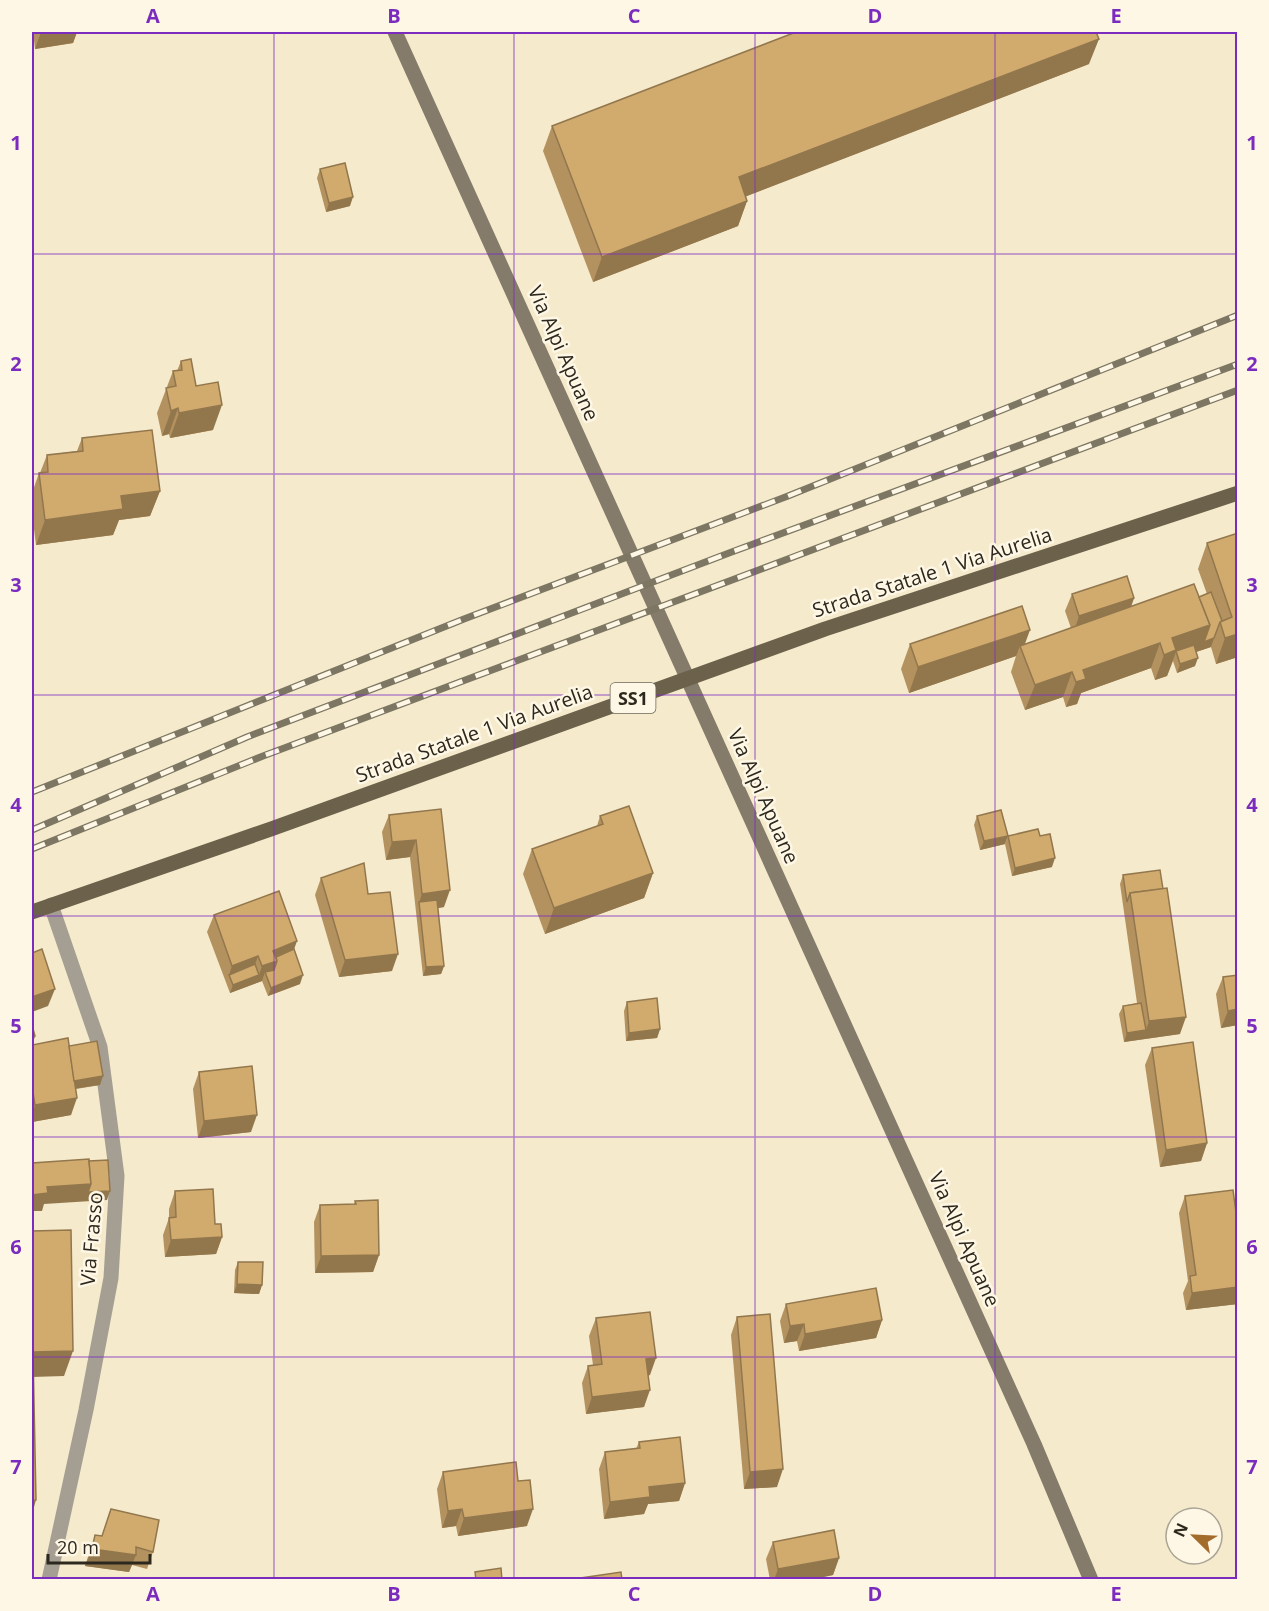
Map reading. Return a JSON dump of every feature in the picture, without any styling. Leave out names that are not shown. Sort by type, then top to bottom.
[{"type":"main road","name":"Via Alpi Apuane","points":[[395,32],[1034,1444],[1091,1580]]},
{"type":"main road","name":"Strada Statale 1 Via Aurelia","points":[[32,912],[282,825],[825,629],[1238,493]]},
{"type":"street","name":"Via Frasso","points":[[48,1580],[86,1410],[111,1278],[117,1176],[100,1047],[51,906]]},
{"type":"building","points":[[796,32],[1096,32],[1099,39],[739,177],[747,201],[602,257],[552,126]]},
{"type":"building","points":[[345,163],[353,197],[329,203],[320,169]]},
{"type":"building","points":[[191,359],[196,386],[218,382],[222,405],[179,413],[178,408],[171,411],[166,388],[176,386],[173,371],[182,370],[181,361]]},
{"type":"building","points":[[152,430],[160,491],[121,496],[123,509],[45,520],[39,473],[48,472],[47,455],[83,451],[82,438]]},
{"type":"building","points":[[1238,533],[1238,634],[1225,638],[1220,622],[1232,617],[1207,543]]},
{"type":"building","points":[[1127,576],[1134,598],[1079,616],[1072,594]]},
{"type":"building","points":[[1194,584],[1210,625],[1172,638],[1176,650],[1164,655],[1160,643],[1083,670],[1086,679],[1076,682],[1072,672],[1035,685],[1020,646]]},
{"type":"building","points":[[1211,592],[1222,621],[1214,638],[1204,642],[1210,625],[1199,597]]},
{"type":"building","points":[[1022,606],[1030,630],[918,667],[910,644]]},
{"type":"building","points":[[1194,645],[1198,658],[1180,664],[1176,651]]},
{"type":"building","points":[[629,806],[653,873],[554,908],[532,849],[603,824],[600,816]]},
{"type":"building","points":[[441,809],[450,890],[422,894],[416,840],[392,842],[389,815]]},
{"type":"building","points":[[1001,810],[1008,836],[984,841],[977,816]]},
{"type":"building","points":[[1038,829],[1040,836],[1050,834],[1055,858],[1015,868],[1008,836]]},
{"type":"building","points":[[364,863],[368,894],[390,892],[398,954],[345,960],[321,878]]},
{"type":"building","points":[[1160,870],[1163,889],[1130,893],[1127,902],[1123,875]]},
{"type":"building","points":[[1167,888],[1186,1017],[1149,1021],[1130,893]]},
{"type":"building","points":[[279,891],[297,941],[273,951],[277,961],[262,966],[258,956],[232,966],[214,915]]},
{"type":"building","points":[[437,900],[444,966],[426,967],[419,902]]},
{"type":"building","points":[[42,949],[55,989],[32,997],[32,953]]},
{"type":"building","points":[[294,949],[303,975],[271,988],[265,972],[274,970],[276,957]]},
{"type":"building","points":[[255,964],[259,975],[233,985],[229,975]]},
{"type":"building","points":[[1238,975],[1238,1009],[1228,1011],[1223,977]]},
{"type":"building","points":[[657,998],[660,1029],[629,1033],[627,1002]]},
{"type":"building","points":[[1141,1003],[1146,1030],[1127,1033],[1123,1006]]},
{"type":"building","points":[[68,1038],[77,1098],[35,1105],[32,1086],[32,1045]]},
{"type":"building","points":[[97,1041],[103,1076],[74,1081],[69,1046]]},
{"type":"building","points":[[1193,1042],[1207,1143],[1166,1150],[1152,1048]]},
{"type":"building","points":[[252,1066],[257,1115],[204,1121],[199,1072]]},
{"type":"building","points":[[89,1159],[91,1184],[47,1187],[48,1193],[32,1195],[32,1163]]},
{"type":"building","points":[[108,1160],[110,1191],[88,1192],[91,1184],[89,1161]]},
{"type":"building","points":[[213,1189],[215,1224],[221,1224],[222,1237],[171,1240],[169,1218],[176,1217],[175,1191]]},
{"type":"building","points":[[1233,1190],[1238,1227],[1238,1287],[1192,1293],[1190,1276],[1196,1275],[1185,1196]]},
{"type":"building","points":[[378,1200],[379,1255],[321,1256],[320,1205],[356,1204],[355,1201]]},
{"type":"building","points":[[71,1230],[73,1351],[33,1352],[36,1500],[32,1501],[32,1231]]},
{"type":"building","points":[[238,1262],[263,1262],[262,1285],[237,1284]]},
{"type":"building","points":[[876,1288],[882,1320],[805,1334],[804,1324],[790,1326],[786,1304]]},
{"type":"building","points":[[650,1312],[656,1358],[646,1359],[650,1390],[592,1397],[588,1366],[602,1364],[596,1318]]},
{"type":"building","points":[[770,1314],[783,1469],[750,1472],[737,1317]]},
{"type":"building","points":[[680,1437],[685,1483],[649,1487],[650,1497],[610,1502],[605,1452],[640,1448],[639,1442]]},
{"type":"building","points":[[516,1462],[518,1481],[530,1480],[533,1509],[464,1518],[462,1509],[448,1511],[443,1472]]},
{"type":"building","points":[[111,1509],[159,1520],[153,1552],[136,1547],[136,1555],[92,1549],[95,1535],[102,1536]]},
{"type":"building","points":[[834,1530],[839,1558],[778,1569],[773,1542]]},
{"type":"building","points":[[501,1568],[502,1580],[476,1580],[475,1572]]},
{"type":"building","points":[[621,1572],[622,1580],[581,1580],[581,1578]]},
{"type":"railway","points":[[32,792],[464,619],[788,496],[1238,315]]},
{"type":"railway","points":[[32,830],[247,737],[729,553],[1238,364]]},
{"type":"railway","points":[[32,849],[263,756],[1238,390]]}]
